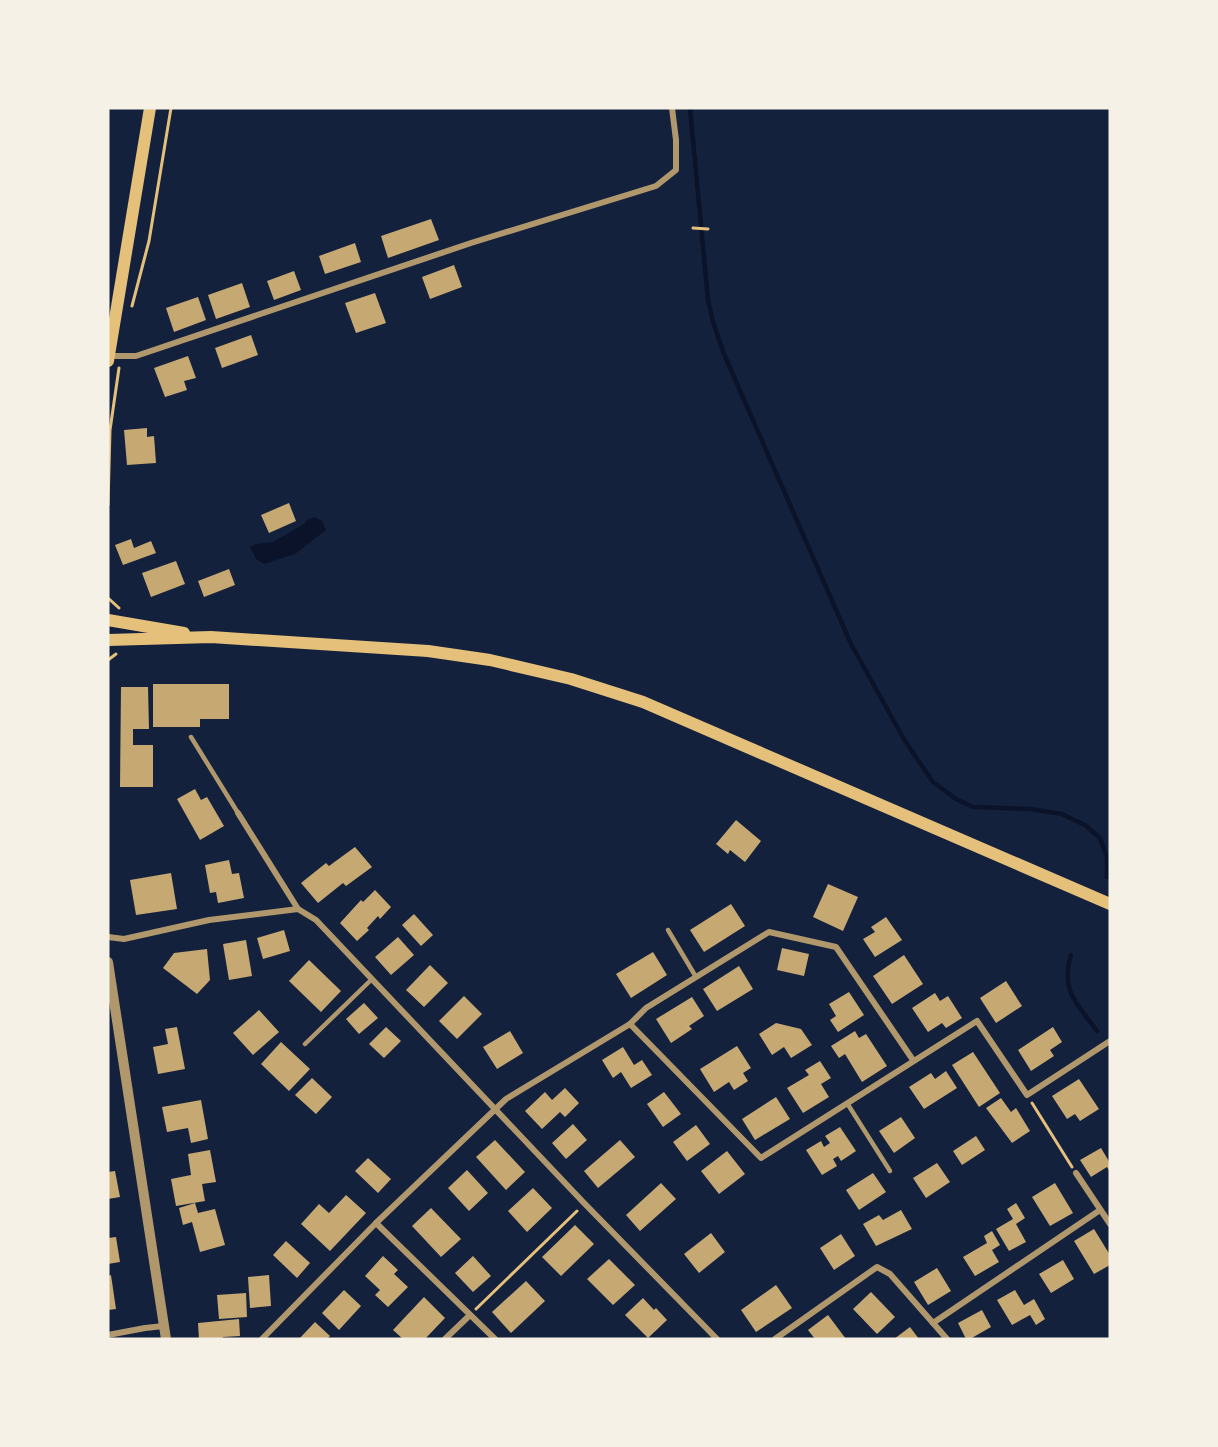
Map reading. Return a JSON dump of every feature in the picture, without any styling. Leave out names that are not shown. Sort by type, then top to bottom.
[{"type":"main road","points":[[112,358],[150,108]]},
{"type":"main road","points":[[108,620],[211,637]]},
{"type":"main road","points":[[108,640],[211,637],[428,651],[490,660],[572,679],[644,702],[1110,904]]},
{"type":"street","points":[[112,358],[136,356],[471,243],[656,186],[676,170],[676,140],[672,108]]},
{"type":"street","points":[[238,813],[298,909],[316,920],[584,1203],[717,1339]]},
{"type":"street","points":[[108,937],[124,939],[209,920],[298,909]]},
{"type":"street","points":[[262,1339],[376,1223],[506,1099],[630,1024],[646,1008],[769,932],[836,946],[913,1060]]},
{"type":"street","points":[[108,962],[166,1339]]},
{"type":"street","points":[[630,1024],[761,1158],[977,1021],[1027,1095],[1110,1041]]},
{"type":"street","points":[[1076,1173],[1110,1224]]},
{"type":"street","points":[[933,1323],[1100,1210]]},
{"type":"street","points":[[376,1223],[495,1339]]},
{"type":"street","points":[[775,1339],[861,1276],[877,1267],[890,1274],[947,1339]]},
{"type":"street","points":[[445,1339],[470,1315]]},
{"type":"street","points":[[108,1335],[164,1326]]},
{"type":"lane","points":[[191,737],[238,813]]},
{"type":"lane","points":[[668,930],[696,977]]},
{"type":"lane","points":[[305,1044],[372,979]]},
{"type":"lane","points":[[847,1103],[890,1171]]},
{"type":"path","points":[[131,311],[149,242],[171,108]]},
{"type":"path","points":[[693,228],[708,229]]},
{"type":"path","points":[[108,505],[112,358]]},
{"type":"path","points":[[1027,1095],[1076,1173]]},
{"type":"path","points":[[470,1315],[584,1203]]},
{"type":"water","points":[[315,517],[322,521],[326,530],[295,554],[264,564],[256,559],[250,547],[273,542]]},
{"type":"building","points":[[431,219],[439,240],[388,258],[381,236]]},
{"type":"building","points":[[355,243],[361,262],[325,274],[319,256]]},
{"type":"building","points":[[454,265],[462,287],[430,299],[422,277]]},
{"type":"building","points":[[294,271],[301,290],[274,300],[267,281]]},
{"type":"building","points":[[242,283],[250,307],[216,319],[208,295]]},
{"type":"building","points":[[375,293],[386,323],[356,333],[345,303]]},
{"type":"building","points":[[198,297],[206,320],[174,332],[166,308]]},
{"type":"building","points":[[251,335],[258,355],[222,368],[215,348]]},
{"type":"building","points":[[188,356],[196,378],[184,381],[187,390],[165,397],[154,368]]},
{"type":"building","points":[[147,428],[147,437],[154,436],[156,463],[127,465],[124,430]]},
{"type":"building","points":[[289,503],[296,521],[269,533],[261,515]]},
{"type":"building","points":[[131,539],[134,548],[151,541],[156,553],[123,565],[115,545]]},
{"type":"building","points":[[176,561],[185,584],[151,597],[142,573]]},
{"type":"building","points":[[229,569],[235,585],[204,597],[198,581]]},
{"type":"building","points":[[153,684],[229,684],[229,719],[200,719],[200,727],[153,727]]},
{"type":"building","points":[[121,687],[148,687],[149,729],[133,729],[133,745],[153,745],[153,787],[120,787]]},
{"type":"building","points":[[195,789],[201,800],[207,797],[224,826],[200,840],[177,799]]},
{"type":"building","points":[[736,820],[761,841],[745,862],[730,850],[728,854],[716,844]]},
{"type":"building","points":[[355,847],[372,867],[346,886],[343,883],[318,903],[301,883],[326,863],[329,866]]},
{"type":"building","points":[[229,860],[232,874],[239,873],[244,898],[218,903],[216,892],[210,893],[205,865]]},
{"type":"building","points":[[171,873],[177,909],[136,915],[130,880]]},
{"type":"building","points":[[828,884],[858,897],[843,931],[813,917]]},
{"type":"building","points":[[375,890],[391,907],[380,919],[378,916],[367,928],[369,930],[357,941],[340,923],[361,900],[363,902]]},
{"type":"building","points":[[731,904],[745,926],[704,952],[690,930]]},
{"type":"building","points":[[414,914],[433,935],[421,946],[402,925]]},
{"type":"building","points":[[886,917],[902,940],[875,957],[863,939],[875,932],[871,927]]},
{"type":"building","points":[[284,930],[290,951],[263,959],[257,938]]},
{"type":"building","points":[[398,937],[414,955],[391,975],[375,957]]},
{"type":"building","points":[[246,940],[252,976],[229,980],[223,944]]},
{"type":"building","points":[[782,948],[809,954],[804,976],[777,970]]},
{"type":"building","points":[[207,949],[210,980],[197,994],[163,968],[174,953]]},
{"type":"building","points":[[653,952],[667,975],[631,998],[616,974]]},
{"type":"building","points":[[904,955],[923,984],[892,1004],[873,976]]},
{"type":"building","points":[[309,960],[341,991],[321,1012],[289,981]]},
{"type":"building","points":[[430,965],[448,983],[424,1007],[406,990]]},
{"type":"building","points":[[739,966],[753,989],[717,1011],[703,989]]},
{"type":"building","points":[[1006,981],[1022,1006],[996,1023],[980,998]]},
{"type":"building","points":[[849,992],[864,1015],[838,1032],[830,1020],[836,1016],[829,1004]]},
{"type":"building","points":[[935,993],[940,1001],[948,996],[962,1018],[946,1028],[942,1023],[928,1032],[912,1008]]},
{"type":"building","points":[[464,996],[482,1014],[457,1039],[439,1021]]},
{"type":"building","points":[[692,997],[704,1016],[689,1026],[692,1029],[671,1043],[656,1019]]},
{"type":"building","points":[[364,1003],[378,1018],[359,1034],[346,1019]]},
{"type":"building","points":[[259,1010],[279,1032],[253,1055],[233,1033]]},
{"type":"building","points":[[776,1023],[801,1029],[812,1045],[791,1058],[784,1047],[772,1055],[759,1034]]},
{"type":"building","points":[[177,1027],[185,1069],[158,1074],[153,1047],[168,1044],[165,1029]]},
{"type":"building","points":[[386,1027],[401,1041],[384,1058],[369,1044]]},
{"type":"building","points":[[1053,1027],[1062,1042],[1050,1050],[1054,1056],[1031,1071],[1018,1050]]},
{"type":"building","points":[[510,1031],[523,1053],[497,1069],[483,1047]]},
{"type":"building","points":[[855,1031],[859,1038],[866,1034],[887,1066],[862,1082],[845,1054],[839,1058],[831,1046]]},
{"type":"building","points":[[281,1042],[310,1069],[289,1091],[261,1064]]},
{"type":"building","points":[[737,1046],[751,1068],[743,1073],[748,1081],[734,1090],[729,1082],[714,1092],[700,1069]]},
{"type":"building","points":[[623,1047],[634,1065],[642,1060],[652,1075],[631,1088],[621,1072],[613,1078],[602,1060]]},
{"type":"building","points":[[973,1052],[1000,1093],[979,1107],[952,1065]]},
{"type":"building","points":[[820,1061],[831,1078],[821,1084],[829,1097],[803,1113],[787,1088],[809,1075],[805,1070]]},
{"type":"building","points":[[946,1071],[957,1088],[924,1109],[909,1087],[931,1073],[935,1079]]},
{"type":"building","points":[[312,1078],[332,1097],[316,1114],[295,1095]]},
{"type":"building","points":[[1079,1079],[1099,1109],[1080,1121],[1075,1114],[1067,1119],[1052,1096]]},
{"type":"building","points":[[565,1088],[579,1103],[565,1117],[560,1112],[542,1129],[525,1111],[545,1092],[552,1100]]},
{"type":"building","points":[[664,1092],[681,1114],[663,1127],[647,1104]]},
{"type":"building","points":[[776,1097],[790,1119],[755,1140],[742,1119]]},
{"type":"building","points":[[1001,1098],[1011,1112],[1016,1108],[1030,1131],[1012,1143],[986,1108]]},
{"type":"building","points":[[201,1100],[208,1139],[191,1143],[188,1128],[167,1132],[162,1107]]},
{"type":"building","points":[[901,1117],[915,1138],[894,1153],[879,1131]]},
{"type":"building","points":[[573,1124],[587,1140],[566,1159],[552,1143]]},
{"type":"building","points":[[696,1125],[710,1144],[687,1161],[673,1142]]},
{"type":"building","points":[[840,1127],[856,1151],[841,1161],[838,1156],[833,1159],[837,1166],[822,1175],[806,1150],[821,1141],[824,1147],[830,1143],[825,1136]]},
{"type":"building","points":[[976,1136],[985,1150],[962,1165],[953,1151]]},
{"type":"building","points":[[495,1140],[525,1172],[506,1190],[476,1157]]},
{"type":"building","points":[[620,1140],[635,1157],[598,1188],[584,1171]]},
{"type":"building","points":[[1101,1148],[1110,1163],[1110,1172],[1107,1167],[1091,1177],[1080,1160]]},
{"type":"building","points":[[210,1150],[216,1182],[202,1184],[205,1201],[176,1206],[171,1179],[191,1175],[188,1154]]},
{"type":"building","points":[[727,1151],[745,1174],[719,1194],[701,1171]]},
{"type":"building","points":[[368,1158],[391,1179],[378,1193],[355,1171]]},
{"type":"building","points":[[937,1163],[950,1182],[926,1198],[913,1178]]},
{"type":"building","points":[[467,1170],[488,1193],[469,1211],[448,1188]]},
{"type":"building","points":[[115,1171],[120,1197],[108,1199],[108,1172]]},
{"type":"building","points":[[873,1173],[886,1192],[859,1210],[846,1190]]},
{"type":"building","points":[[661,1183],[676,1199],[640,1231],[626,1215]]},
{"type":"building","points":[[1055,1183],[1073,1213],[1050,1226],[1032,1197]]},
{"type":"building","points":[[533,1188],[552,1208],[527,1232],[508,1211]]},
{"type":"building","points":[[346,1195],[366,1213],[330,1251],[301,1224],[319,1204],[329,1213]]},
{"type":"building","points":[[195,1203],[198,1213],[215,1209],[225,1245],[200,1252],[192,1222],[183,1225],[179,1208]]},
{"type":"building","points":[[1016,1203],[1025,1218],[1016,1224],[1026,1242],[1009,1251],[996,1229],[1013,1219],[1007,1209]]},
{"type":"building","points":[[431,1208],[461,1239],[441,1257],[412,1226]]},
{"type":"building","points":[[901,1210],[912,1229],[876,1246],[863,1224],[879,1215],[883,1220]]},
{"type":"building","points":[[575,1225],[594,1244],[561,1276],[542,1257]]},
{"type":"building","points":[[1094,1229],[1110,1255],[1110,1265],[1094,1274],[1074,1241]]},
{"type":"building","points":[[992,1231],[1000,1245],[992,1250],[999,1262],[975,1276],[963,1257],[987,1243],[984,1236]]},
{"type":"building","points":[[711,1233],[725,1252],[699,1273],[684,1254]]},
{"type":"building","points":[[841,1234],[855,1256],[834,1270],[820,1248]]},
{"type":"building","points":[[116,1237],[120,1262],[108,1264],[108,1238]]},
{"type":"building","points":[[286,1241],[310,1263],[297,1278],[273,1255]]},
{"type":"building","points":[[383,1256],[398,1270],[394,1274],[408,1287],[388,1307],[375,1295],[380,1290],[365,1276]]},
{"type":"building","points":[[473,1256],[491,1276],[473,1292],[455,1273]]},
{"type":"building","points":[[609,1259],[635,1285],[613,1305],[587,1279]]},
{"type":"building","points":[[1063,1260],[1074,1279],[1051,1293],[1039,1274]]},
{"type":"building","points":[[937,1268],[951,1291],[928,1305],[914,1282]]},
{"type":"building","points":[[111,1275],[116,1309],[108,1310],[108,1276]]},
{"type":"building","points":[[269,1275],[271,1306],[250,1308],[248,1277]]},
{"type":"building","points":[[526,1281],[545,1301],[511,1333],[492,1312]]},
{"type":"building","points":[[776,1285],[792,1308],[756,1332],[741,1310]]},
{"type":"building","points":[[344,1290],[361,1306],[339,1330],[322,1313]]},
{"type":"building","points":[[1015,1290],[1024,1305],[1034,1299],[1045,1319],[1036,1325],[1030,1315],[1012,1325],[997,1300]]},
{"type":"building","points":[[871,1292],[895,1317],[877,1334],[853,1309]]},
{"type":"building","points":[[246,1293],[247,1317],[219,1319],[217,1295]]},
{"type":"building","points":[[424,1297],[445,1318],[425,1339],[403,1339],[393,1330]]},
{"type":"building","points":[[643,1298],[667,1320],[648,1338],[625,1315]]},
{"type":"building","points":[[982,1310],[991,1327],[966,1339],[958,1323]]},
{"type":"building","points":[[828,1315],[846,1339],[815,1339],[808,1330]]},
{"type":"building","points":[[239,1319],[240,1336],[199,1339],[198,1323]]},
{"type":"building","points":[[315,1322],[330,1336],[327,1339],[299,1339]]},
{"type":"building","points":[[910,1327],[919,1339],[894,1339]]},
{"type":"waterway","points":[[690,108],[708,300],[713,322],[724,354],[851,644],[905,741],[933,782],[956,799],[973,807],[1030,809],[1062,814],[1085,825],[1100,838],[1107,857],[1107,877]]},
{"type":"waterway","points":[[1071,955],[1068,978],[1072,996],[1097,1031]]}]
